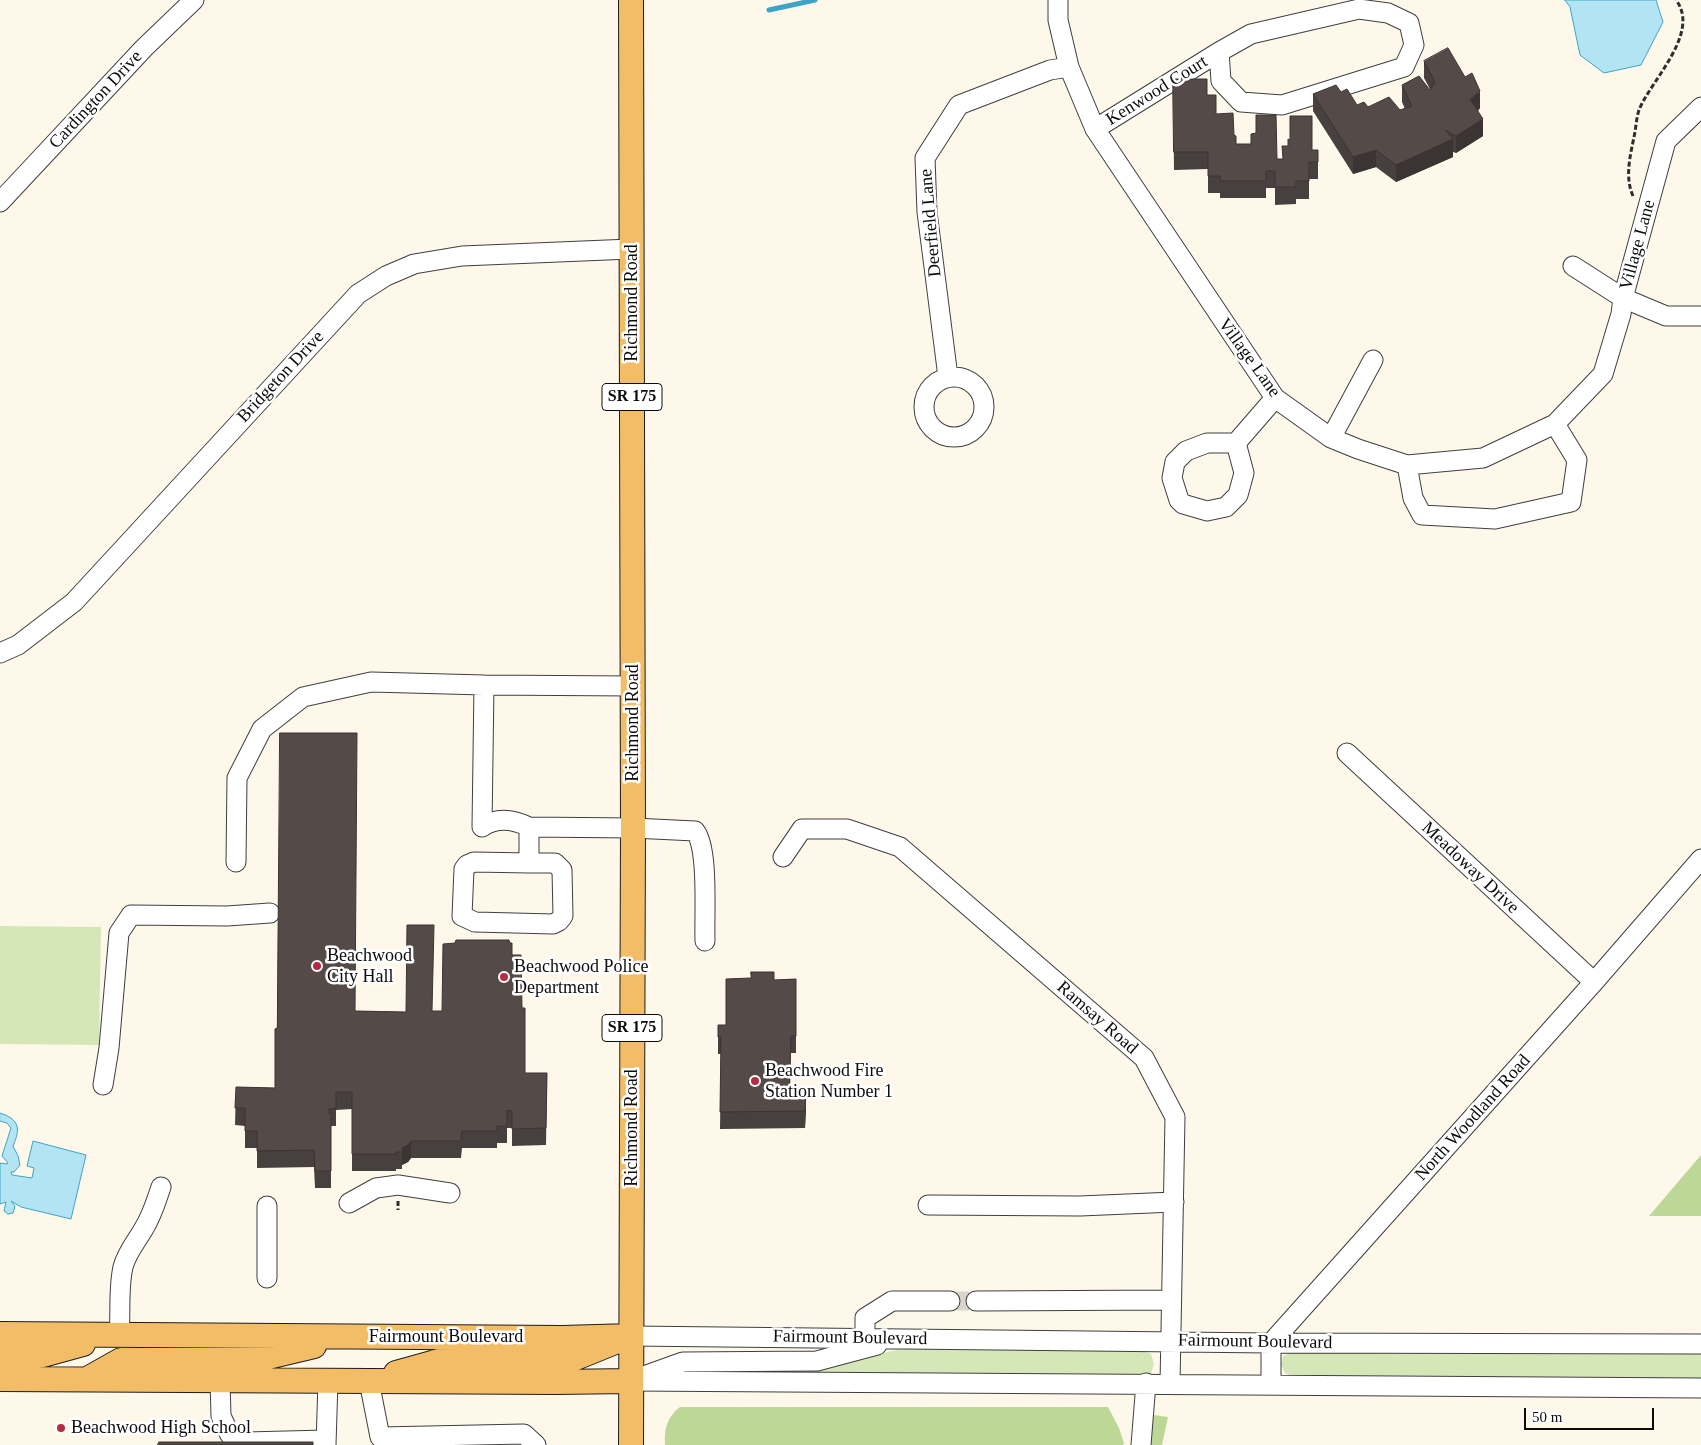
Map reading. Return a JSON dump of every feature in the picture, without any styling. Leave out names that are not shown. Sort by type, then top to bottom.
[{"type":"main road","name":"Richmond Road","points":[[631,0],[633,828],[631,1445]]},
{"type":"main road","name":"Fairmount Boulevard","points":[[0,1334],[562,1338],[630,1336]]},
{"type":"main road","points":[[0,1356],[43,1355],[119,1336]]},
{"type":"main road","points":[[370,1381],[438,1361],[568,1361],[630,1336]]},
{"type":"main road","points":[[87,1379],[121,1360],[255,1360],[352,1337]]},
{"type":"main road","points":[[0,1379],[631,1381]]},
{"type":"street","name":"Cardington Drive","points":[[0,202],[144,48],[194,0]]},
{"type":"street","name":"Village Lane","points":[[1058,0],[1058,20],[1069,66],[1095,129],[1275,398],[1331,438],[1408,465],[1483,458],[1555,424],[1602,374],[1621,314],[1623,298],[1666,141],[1701,107]]},
{"type":"street","name":"Kenwood Court","points":[[1095,129],[1219,52],[1251,34],[1359,9],[1388,12],[1409,23],[1414,45],[1404,67],[1282,105],[1241,102],[1221,81],[1219,52]]},
{"type":"street","name":"Deerfield Lane","points":[[948,377],[928,212],[925,158],[959,105],[1050,70],[1069,66]]},
{"type":"street","name":"Bridgeton Drive","points":[[0,653],[18,645],[74,602],[358,294],[386,276],[414,264],[462,256],[631,249]]},
{"type":"street","points":[[1573,266],[1623,298],[1666,316],[1701,316]]},
{"type":"street","points":[[1331,438],[1373,360]]},
{"type":"street","points":[[1236,443],[1275,398]]},
{"type":"street","points":[[1408,465],[1413,498],[1422,515],[1495,519],[1571,502],[1577,460],[1555,424]]},
{"type":"street","points":[[236,862],[236,778],[262,729],[303,697],[371,682],[632,686]]},
{"type":"street","points":[[484,685],[482,827],[492,820],[516,821],[529,826],[695,831],[703,851],[705,941]]},
{"type":"street","name":"Meadoway Drive","points":[[1347,754],[1594,982]]},
{"type":"street","points":[[529,826],[529,863]]},
{"type":"street","name":"Ramsay Road","points":[[783,857],[802,829],[847,829],[900,847],[1144,1058],[1175,1116],[1170,1384]]},
{"type":"street","name":"North Woodland Road","points":[[1271,1343],[1701,860]]},
{"type":"street","points":[[474,862],[529,863],[554,863],[562,870],[563,916],[559,921],[553,924],[475,922],[462,916],[464,869],[467,865],[474,862]]},
{"type":"street","points":[[103,1085],[109,1048],[119,933],[130,915],[226,916],[270,913]]},
{"type":"street","points":[[350,1203],[376,1188],[398,1185],[450,1193]]},
{"type":"street","points":[[119,1336],[120,1285],[124,1266],[130,1248],[154,1210],[161,1187]]},
{"type":"street","points":[[928,1205],[1080,1206],[1174,1202]]},
{"type":"street","points":[[267,1206],[267,1278]]},
{"type":"street","points":[[976,1301],[1171,1300]]},
{"type":"street","points":[[865,1338],[865,1318],[892,1301],[950,1301]]},
{"type":"street","name":"Fairmount Boulevard","points":[[630,1336],[1271,1343],[1701,1344]]},
{"type":"street","points":[[631,1381],[683,1362],[817,1361],[898,1339]]},
{"type":"street","points":[[1271,1343],[1271,1386]]},
{"type":"street","points":[[220,1380],[221,1416],[230,1435],[246,1442],[326,1442],[328,1381]]},
{"type":"street","points":[[370,1381],[380,1437],[524,1434],[536,1445]]},
{"type":"street","points":[[631,1381],[1701,1388]]},
{"type":"street","points":[[1142,1445],[1146,1383]]},
{"type":"path","points":[[1634,200],[1630,190],[1628,166],[1639,110],[1679,45],[1684,27],[1681,6],[1676,0]]},
{"type":"green space","points":[[0,926],[101,927],[99,1045],[0,1044]]},
{"type":"green space","points":[[1701,1155],[1701,1216],[1649,1216]]},
{"type":"green space","points":[[900,1349],[1141,1350],[1151,1354],[1154,1364],[1151,1374],[1142,1377],[684,1376],[682,1368],[819,1368]]},
{"type":"green space","points":[[1293,1351],[1701,1352],[1701,1379],[1293,1377],[1285,1373],[1281,1365],[1283,1356]]},
{"type":"green space","points":[[680,1407],[1108,1407],[1119,1428],[1124,1443],[1123,1445],[665,1445],[667,1424]]},
{"type":"green space","points":[[1154,1415],[1168,1417],[1162,1445],[1144,1445],[1150,1417]]},
{"type":"water","points":[[1565,0],[1656,0],[1663,22],[1641,65],[1604,73],[1580,55],[1570,7]]},
{"type":"water","points":[[0,1113],[11,1118],[17,1125],[17,1134],[13,1146],[20,1165],[14,1172],[11,1172],[12,1175],[32,1178],[34,1168],[27,1166],[33,1141],[86,1155],[71,1219],[21,1207],[11,1201],[15,1206],[13,1213],[8,1214],[4,1211],[6,1202],[0,1204],[0,1163],[8,1163],[2,1156],[11,1128],[7,1123],[0,1121]]},
{"type":"building","points":[[1448,48],[1465,77],[1472,73],[1480,91],[1470,99],[1483,119],[1456,136],[1445,130],[1453,139],[1396,165],[1376,150],[1353,157],[1313,94],[1336,85],[1341,92],[1347,89],[1357,105],[1364,102],[1368,107],[1389,97],[1400,110],[1412,106],[1402,85],[1419,76],[1430,90],[1435,82],[1424,61]]},
{"type":"building","points":[[1173,79],[1207,79],[1207,95],[1216,95],[1216,114],[1233,113],[1236,144],[1251,144],[1251,134],[1256,133],[1256,115],[1276,115],[1277,159],[1283,159],[1282,146],[1288,146],[1288,139],[1290,140],[1290,116],[1312,116],[1312,150],[1318,150],[1318,162],[1309,162],[1309,181],[1296,181],[1296,187],[1275,187],[1275,171],[1266,171],[1266,181],[1220,181],[1220,176],[1208,176],[1208,152],[1174,152]]},
{"type":"building","name":"Beachwood City Hall","points":[[280,733],[357,733],[355,1011],[406,1012],[407,925],[434,925],[432,1011],[442,1011],[443,944],[455,943],[456,940],[509,940],[512,943],[512,955],[521,955],[522,1008],[525,1008],[525,1073],[547,1073],[546,1128],[512,1129],[512,1111],[507,1110],[507,1126],[497,1126],[497,1131],[462,1131],[461,1141],[411,1141],[402,1148],[402,1152],[396,1152],[396,1154],[352,1154],[352,1092],[336,1092],[336,1108],[329,1109],[329,1113],[331,1113],[331,1171],[315,1171],[314,1150],[257,1151],[257,1131],[245,1131],[245,1108],[235,1108],[236,1087],[275,1088]]},
{"type":"building","name":"Beachwood Fire Station Number 1","points":[[751,972],[774,972],[774,980],[796,979],[796,1036],[791,1036],[789,1091],[806,1091],[805,1111],[720,1112],[721,1037],[718,1037],[718,1025],[726,1025],[726,979],[751,978]]},
{"type":"building","points":[[159,1442],[313,1442],[313,1445],[158,1445]]},
{"type":"waterway","points":[[769,10],[815,0]]},
{"type":"tunnel","points":[[950,1301],[976,1301]]},
{"type":"place","name":"Beachwood City Hall","points":[[317,966]]},
{"type":"place","name":"Beachwood Police Department","points":[[504,977]]},
{"type":"place","name":"Beachwood Fire Station Number 1","points":[[755,1081]]},
{"type":"place","name":"Beachwood High School","points":[[61,1428]]}]
